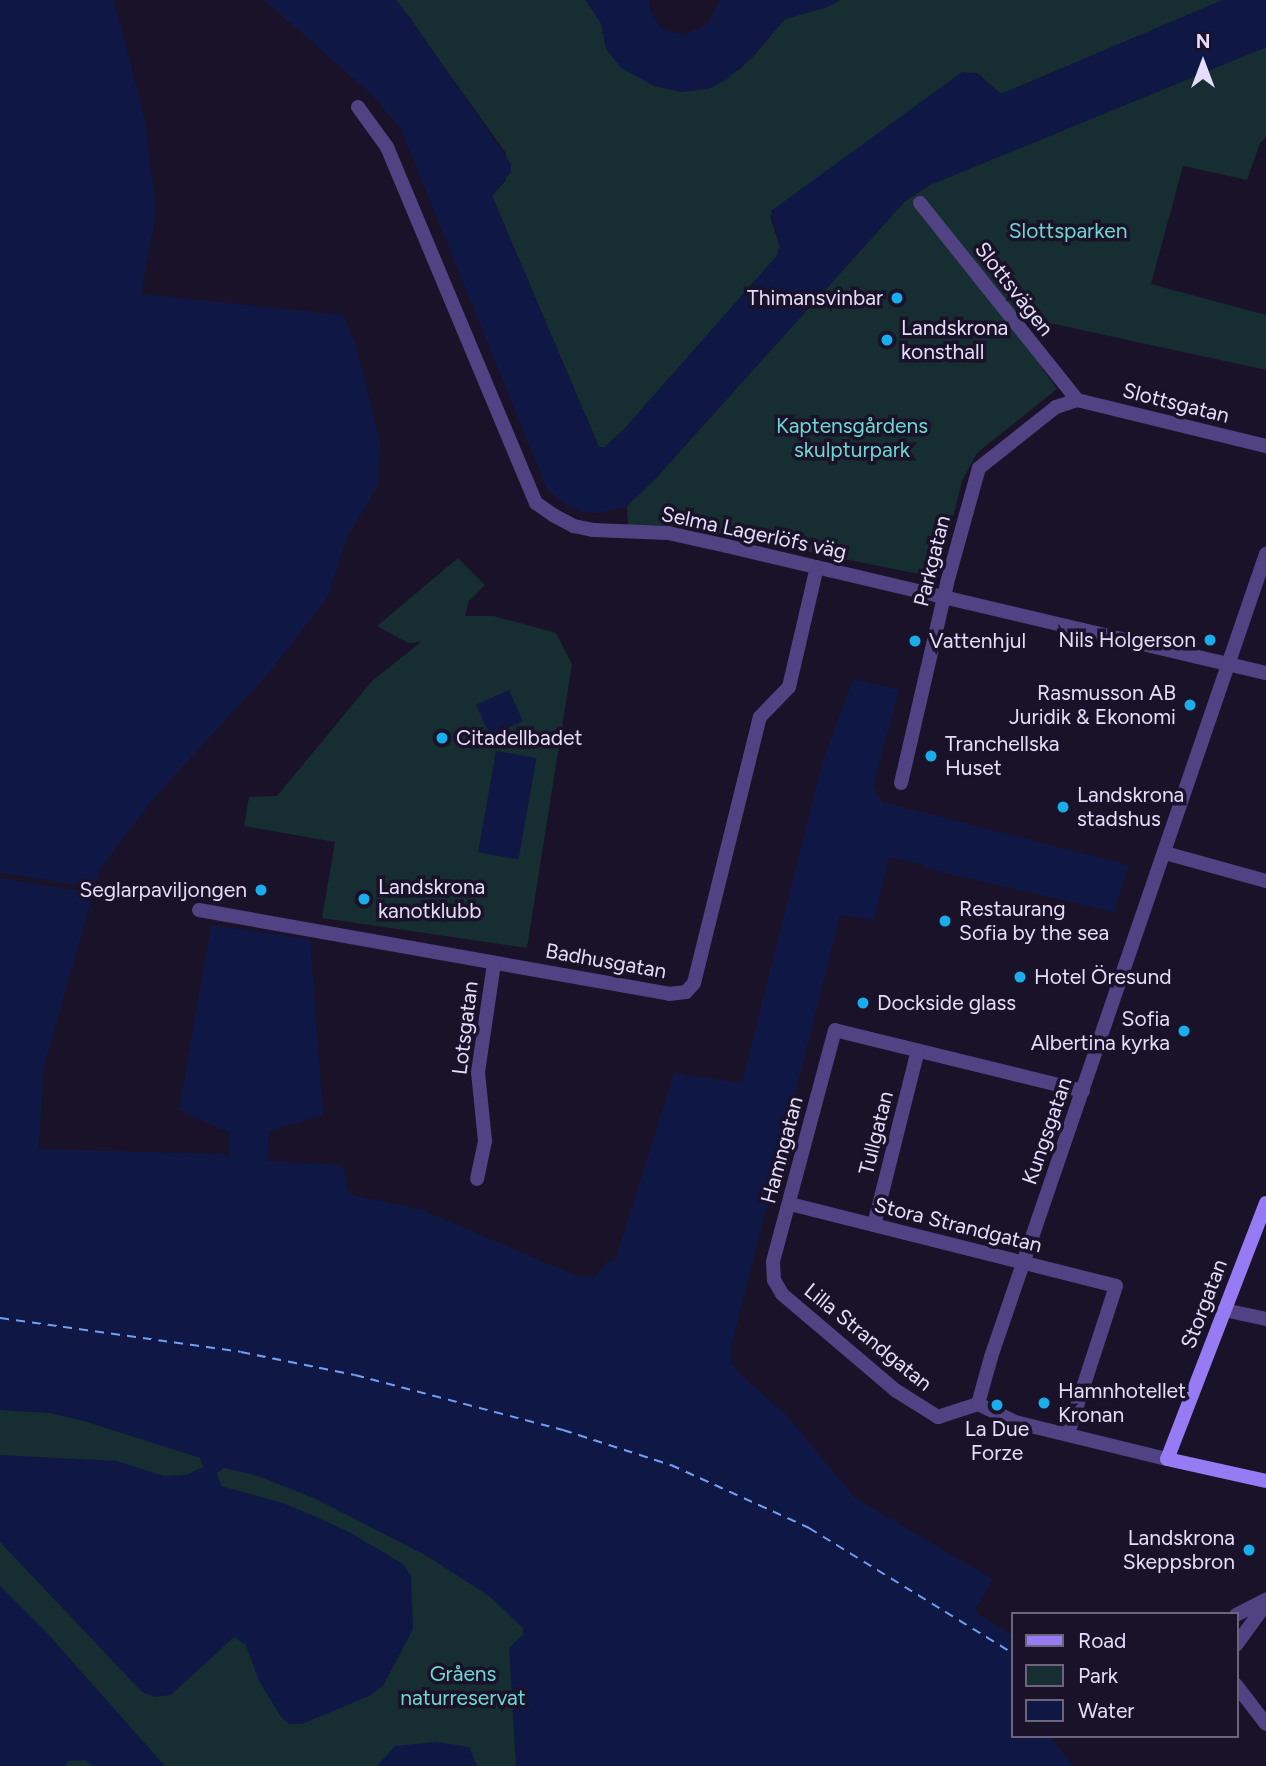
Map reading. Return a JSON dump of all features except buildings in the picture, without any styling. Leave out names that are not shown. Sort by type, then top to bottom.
[{"type":"street","name":"Selma Lagerlöfs väg","points":[[358,107],[387,147],[536,503],[574,526],[593,530],[668,533],[1266,673]]},
{"type":"street","name":"Slottsvägen","points":[[920,203],[1077,400]]},
{"type":"street","name":"Slottsgatan","points":[[1077,400],[1266,446]]},
{"type":"street","name":"Parkgatan","points":[[901,783],[944,597],[979,468],[1056,407],[1077,400]]},
{"type":"street","name":"Kungsgatan","points":[[978,1404],[991,1357],[1266,554]]},
{"type":"street","name":"Badhusgatan","points":[[199,910],[669,994],[685,992],[694,983],[760,717],[789,687],[817,567]]},
{"type":"street","points":[[1165,853],[1266,881]]},
{"type":"street","name":"Lotsgatan","points":[[477,1179],[485,1141],[478,1072],[494,964]]},
{"type":"street","name":"Hamngatan","points":[[774,1280],[774,1262],[835,1030],[918,1051]]},
{"type":"street","points":[[918,1051],[1083,1091]]},
{"type":"street","name":"Tullgatan","points":[[874,1225],[918,1051]]},
{"type":"street","name":"Storgatan","points":[[1167,1459],[1266,1203]]},
{"type":"street","name":"Stora Strandgatan","points":[[790,1204],[1116,1286],[1068,1434]]},
{"type":"street","name":"Lilla Strandgatan","points":[[774,1280],[782,1294],[919,1408],[938,1417],[978,1404]]},
{"type":"street","points":[[1224,1310],[1266,1320]]},
{"type":"street","points":[[978,1404],[1015,1422],[1266,1481]]},
{"type":"street","points":[[1238,1614],[1266,1602]]},
{"type":"street","points":[[1238,1642],[1266,1602]]},
{"type":"street","points":[[1238,1688],[1266,1724]]},
{"type":"green space","points":[[396,0],[586,0],[602,24],[602,33],[739,70],[785,19],[827,7],[840,0],[1223,0],[1001,94],[977,73],[770,216],[780,247],[776,257],[626,427],[605,447],[599,447],[492,196],[506,180],[506,153]]},
{"type":"green space","points":[[1266,47],[1266,137],[1260,143],[1247,180],[1183,166],[1151,284],[1266,315],[1266,370],[1003,313],[1057,389],[977,453],[962,481],[938,578],[680,526],[628,525],[627,506],[656,478],[905,201],[930,185]]},
{"type":"green space","name":"Citadellbadet","points":[[458,558],[485,585],[469,601],[465,616],[494,616],[556,633],[572,664],[527,948],[322,918],[335,842],[244,826],[249,797],[277,796],[372,681],[421,642],[408,643],[377,626]]},
{"type":"green space","points":[[0,1406],[57,1411],[201,1456],[205,1464],[197,1478],[0,1470]]},
{"type":"green space","name":"Gråens naturreservat","points":[[232,1465],[294,1488],[465,1571],[532,1633],[528,1766],[0,1766],[0,1515],[218,1492],[214,1470]]},
{"type":"water","points":[[0,0],[114,0],[145,121],[156,212],[141,294],[343,315],[356,345],[380,442],[378,486],[348,535],[327,598],[267,675],[154,798],[100,869],[43,1070],[39,1149],[223,1154],[229,1158],[230,1133],[179,1110],[211,925],[310,939],[323,1115],[269,1131],[268,1161],[338,1165],[344,1168],[348,1192],[356,1196],[420,1209],[579,1277],[596,1276],[607,1262],[615,1261],[674,1073],[742,1083],[823,760],[853,679],[899,690],[873,786],[882,802],[1129,865],[1114,912],[925,868],[925,865],[889,857],[874,920],[840,915],[731,1348],[731,1363],[787,1416],[855,1498],[993,1579],[974,1612],[1010,1634],[1010,1738],[1051,1738],[1073,1766],[516,1766],[509,1648],[523,1634],[523,1628],[489,1596],[427,1556],[314,1498],[255,1475],[224,1468],[217,1473],[221,1486],[283,1503],[314,1516],[349,1532],[403,1564],[411,1576],[413,1629],[383,1686],[369,1696],[302,1724],[289,1724],[281,1717],[259,1681],[246,1645],[234,1637],[171,1695],[155,1697],[142,1692],[0,1542],[0,1455],[117,1461],[164,1476],[186,1475],[203,1467],[200,1458],[50,1413],[0,1410]]},
{"type":"water","points":[[264,0],[396,0],[409,16],[511,164],[511,172],[492,196],[599,447],[605,447],[626,427],[776,257],[780,247],[771,211],[962,72],[977,73],[1001,94],[1223,0],[1266,0],[1266,47],[930,185],[905,201],[656,478],[627,506],[599,513],[583,512],[563,503],[547,489],[400,127],[368,91]]},
{"type":"water","points":[[586,0],[649,0],[649,9],[663,29],[685,35],[708,23],[720,0],[840,0],[827,7],[785,19],[753,57],[726,80],[708,89],[681,92],[654,86],[620,67],[606,49],[601,24]]},
{"type":"water","points":[[509,690],[523,721],[490,736],[476,705]]},
{"type":"water","points":[[496,751],[536,758],[518,860],[478,852]]},
{"type":"water","points":[[0,1586],[48,1634],[165,1766],[92,1766],[85,1760],[69,1761],[65,1766],[0,1766]]},
{"type":"water","points":[[437,1742],[469,1747],[477,1766],[377,1766],[395,1746]]},
{"type":"pier","points":[[0,873],[95,888],[93,893],[0,878]]},
{"type":"ferry route","points":[[0,1318],[241,1352],[355,1375],[563,1430],[671,1465],[809,1528],[1010,1652]]},
{"type":"place","name":"Thimansvinbar","points":[[897,298]]},
{"type":"place","name":"Landskrona konsthall","points":[[887,340]]},
{"type":"place","name":"Nils Holgerson","points":[[1210,640]]},
{"type":"place","name":"Vattenhjul","points":[[915,641]]},
{"type":"place","name":"Rasmusson AB Juridik & Ekonomi","points":[[1190,705]]},
{"type":"place","name":"Citadellbadet","points":[[442,738]]},
{"type":"place","name":"Tranchellska Huset","points":[[931,756]]},
{"type":"place","name":"Landskrona stadshus","points":[[1063,807]]},
{"type":"place","name":"Seglarpaviljongen","points":[[261,890]]},
{"type":"place","name":"Landskrona kanotklubb","points":[[364,899]]},
{"type":"place","name":"Restaurang Sofia by the sea","points":[[945,921]]},
{"type":"place","name":"Hotel Öresund","points":[[1020,977]]},
{"type":"place","name":"Dockside glass","points":[[863,1003]]},
{"type":"place","name":"Sofia Albertina kyrka","points":[[1184,1031]]},
{"type":"place","name":"Hamnhotellet Kronan","points":[[1044,1403]]},
{"type":"place","name":"La Due Forze","points":[[997,1405]]},
{"type":"place","name":"Landskrona Skeppsbron","points":[[1249,1550]]},
{"type":"park label","name":"Slottsparken","points":[[1068,231]]},
{"type":"park label","name":"Kaptensgårdens skulpturpark","points":[[852,438]]}]
